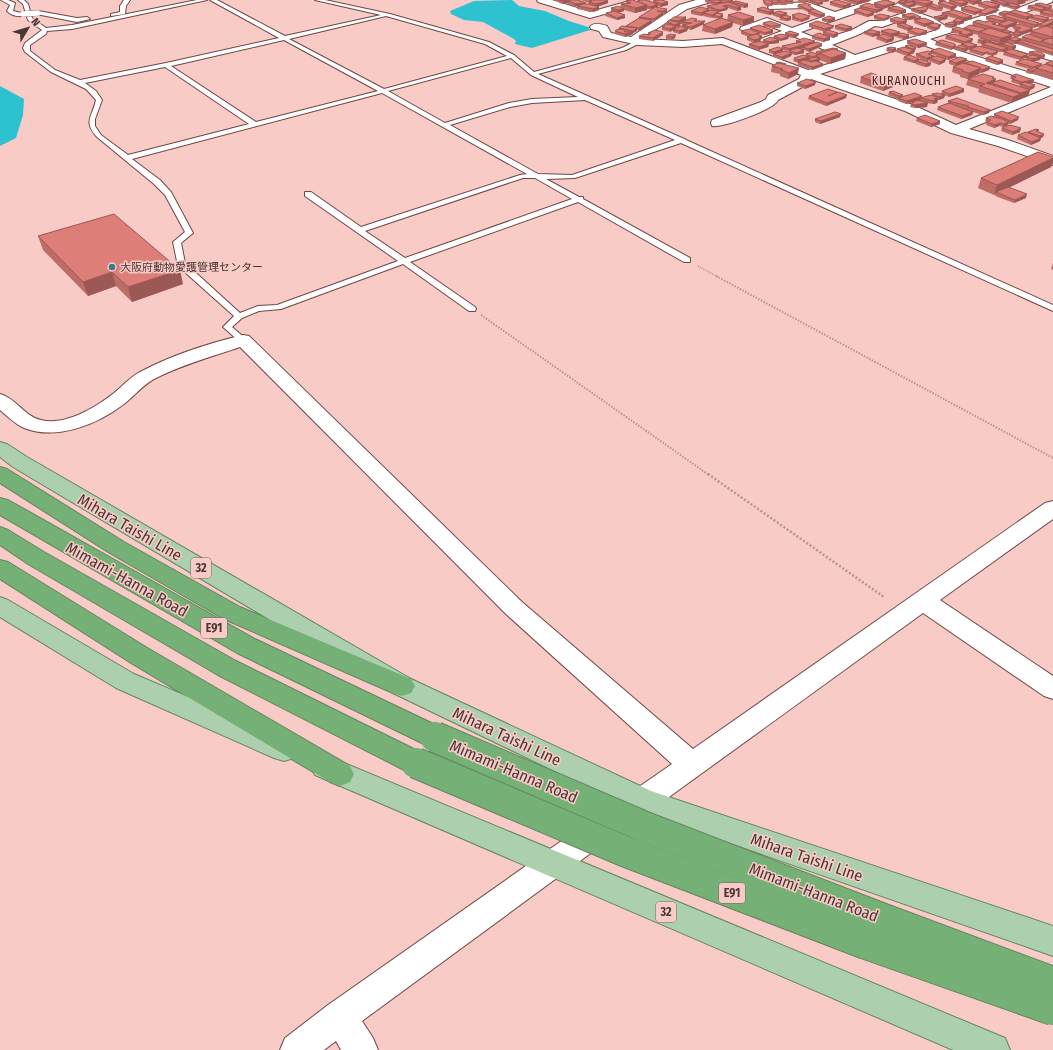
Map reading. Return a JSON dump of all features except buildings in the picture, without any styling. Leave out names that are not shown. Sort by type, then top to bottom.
[{"type":"highway","points":[[0,474],[116,547],[232,613],[402,686]]},
{"type":"highway","name":"Mimami-Hanna Road","points":[[0,505],[246,646],[435,737],[645,827],[881,918],[1053,982]]},
{"type":"highway","name":"Mimami-Hanna Road","points":[[0,536],[227,668],[416,763],[624,851],[866,944],[1053,1010]]},
{"type":"highway","points":[[0,568],[140,656],[340,774]]},
{"type":"main road","name":"Mihara Taishi Line","points":[[0,448],[20,462],[402,686],[643,800],[1053,941]]},
{"type":"main road","name":"32","points":[[0,606],[126,681],[340,774],[992,1050]]},
{"type":"street","points":[[542,0],[590,15],[644,0]]},
{"type":"street","points":[[609,0],[625,5]]},
{"type":"street","points":[[637,39],[683,7],[707,0]]},
{"type":"street","points":[[744,48],[880,0],[896,5],[911,14],[926,19],[946,31]]},
{"type":"street","points":[[956,0],[944,3],[962,9]]},
{"type":"street","points":[[717,123],[743,115],[763,106],[772,101],[772,98],[804,81],[808,74],[923,39],[991,16],[1048,0]]},
{"type":"street","points":[[926,19],[985,1],[1031,16]]},
{"type":"street","points":[[670,4],[683,7]]},
{"type":"street","points":[[773,7],[808,5],[835,16]]},
{"type":"street","points":[[823,49],[831,40],[856,32],[873,23],[882,24],[911,14]]},
{"type":"street","points":[[991,16],[1042,31],[1012,42],[1053,58]]},
{"type":"street","points":[[745,29],[767,21],[807,38],[823,49],[851,57],[852,60]]},
{"type":"street","points":[[967,25],[981,29]]},
{"type":"street","points":[[595,27],[602,28],[607,35],[683,44],[718,40],[744,48],[780,64],[808,74],[909,108],[956,130],[1053,161]]},
{"type":"street","points":[[648,30],[681,37],[696,31]]},
{"type":"street","points":[[758,54],[807,38]]},
{"type":"street","points":[[923,39],[930,44],[958,54],[1053,84]]},
{"type":"street","points":[[780,64],[802,57]]},
{"type":"street","points":[[1053,58],[1048,60],[1053,62]]},
{"type":"street","points":[[956,130],[1053,90]]},
{"type":"street","points":[[0,400],[31,424],[44,428],[70,424],[94,414],[116,401],[143,378],[157,370],[243,340],[514,608],[692,765]]},
{"type":"street","points":[[297,1050],[340,1017],[552,864],[1053,508]]},
{"type":"street","points":[[922,600],[1053,689]]},
{"type":"street","points":[[340,1017],[361,1050]]},
{"type":"lane","points":[[4,0],[13,4],[10,11],[14,14],[38,13],[77,20],[125,14],[204,0]]},
{"type":"lane","points":[[21,0],[25,4],[30,19],[45,30],[72,27],[125,14]]},
{"type":"lane","points":[[125,14],[123,6],[127,0]]},
{"type":"lane","points":[[318,0],[388,15],[487,43],[512,56],[533,74],[683,140],[1053,308]]},
{"type":"lane","points":[[217,1],[580,199],[687,260]]},
{"type":"lane","points":[[81,82],[166,65],[388,15]]},
{"type":"lane","points":[[45,30],[44,34],[28,44],[26,48],[28,52],[54,72],[81,82],[92,90],[99,100],[98,109],[91,122],[92,128],[99,136],[157,182],[168,194],[189,233],[178,242],[181,264],[239,316]]},
{"type":"lane","points":[[533,74],[624,49],[637,39]]},
{"type":"lane","points":[[126,158],[512,56]]},
{"type":"lane","points":[[166,65],[254,124]]},
{"type":"lane","points":[[444,125],[509,105],[532,101],[589,98]]},
{"type":"lane","points":[[360,230],[522,176],[536,175],[573,177],[683,140]]},
{"type":"lane","points":[[308,194],[472,309]]},
{"type":"lane","points":[[243,340],[227,327],[239,316],[258,309],[278,307],[580,199]]},
{"type":"path","points":[[687,260],[1053,458]]},
{"type":"path","points":[[472,309],[884,597]]},
{"type":"water","points":[[512,0],[519,6],[545,11],[591,28],[589,28],[590,30],[532,48],[515,44],[516,41],[514,39],[483,22],[464,20],[451,14],[450,11],[474,1]]},
{"type":"water","points":[[0,86],[24,99],[23,115],[16,138],[0,146]]},
{"type":"place","name":"大阪府動物愛護管理センター","points":[[112,267]]},
{"type":"district","name":"KURANOUCHI","points":[[909,81]]}]
